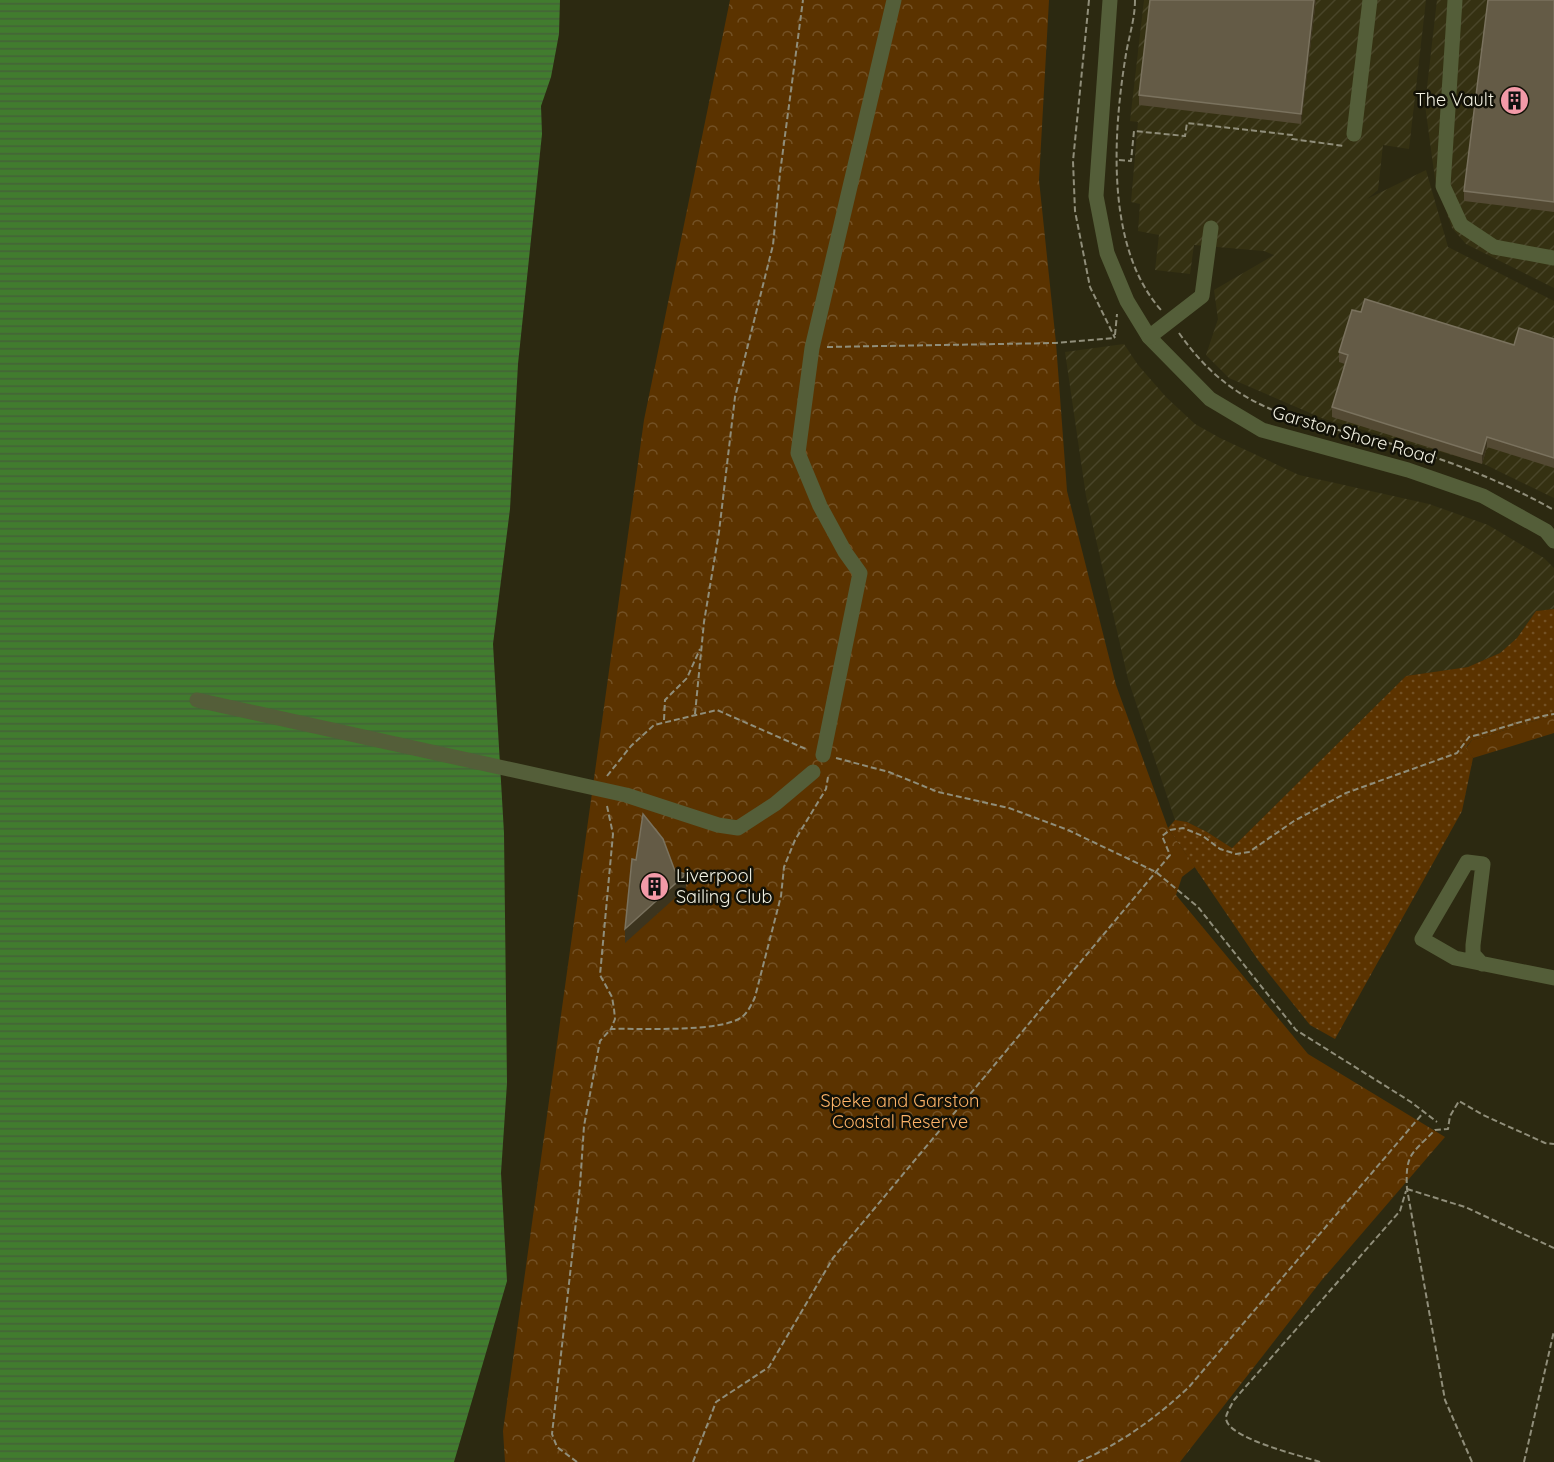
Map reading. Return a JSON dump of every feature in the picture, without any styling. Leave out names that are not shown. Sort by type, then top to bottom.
[{"type":"street","points":[[823,755],[860,573],[845,552],[820,506],[798,453],[812,348],[894,0]]},
{"type":"street","name":"Garston Shore Road","points":[[1110,0],[1096,196],[1107,253],[1127,301],[1149,337],[1210,399],[1262,430],[1408,470],[1483,496],[1551,531]]},
{"type":"street","points":[[1352,140],[1370,0]]},
{"type":"street","points":[[1455,0],[1443,186],[1461,225],[1494,247],[1554,258]]},
{"type":"street","points":[[1149,337],[1202,296],[1211,228]]},
{"type":"street","points":[[197,700],[626,795],[718,825],[738,828],[775,804],[813,772]]},
{"type":"street","points":[[1479,964],[1473,954],[1473,945],[1483,864],[1467,862],[1422,939],[1455,958],[1479,964],[1554,978]]},
{"type":"path","points":[[695,714],[735,397],[773,245],[780,173],[803,0]]},
{"type":"path","points":[[1135,0],[1121,100],[1118,202],[1126,245],[1145,292],[1196,357],[1235,391],[1276,413],[1458,464],[1519,490],[1554,510]]},
{"type":"path","points":[[1119,160],[1131,161],[1134,131],[1185,136],[1186,123],[1292,135],[1292,139],[1352,140]]},
{"type":"path","points":[[812,348],[1056,343],[1115,338]]},
{"type":"path","points":[[664,720],[665,700],[687,678],[702,645]]},
{"type":"path","points":[[578,1462],[557,1448],[552,1434],[580,1186],[584,1126],[600,1041],[611,1029],[615,1019],[612,996],[600,975],[613,834],[601,782],[631,746],[654,725],[664,720],[717,710],[823,755],[889,772],[938,792],[1010,808],[1068,830],[1156,872],[1198,907],[1296,1030],[1412,1102],[1437,1122]]},
{"type":"path","points":[[693,1462],[716,1402],[769,1367],[833,1258],[1170,855],[1162,836],[1170,830],[1183,828],[1193,831],[1228,852],[1249,852],[1294,821],[1346,793],[1457,753],[1469,737],[1505,729],[1525,719],[1554,714]]},
{"type":"path","points":[[611,1029],[709,1026],[741,1018],[748,1011],[755,998],[775,918],[783,867],[795,840],[826,789],[828,778],[823,755]]},
{"type":"path","points":[[1472,1462],[1445,1400],[1407,1189],[1406,1164],[1410,1156],[1435,1130],[1448,1129],[1450,1116],[1459,1101],[1483,1115],[1545,1143],[1554,1144]]},
{"type":"path","points":[[1078,1462],[1126,1436],[1172,1403],[1189,1387],[1424,1112]]},
{"type":"path","points":[[1407,1189],[1465,1207],[1554,1248]]},
{"type":"path","points":[[1320,1462],[1243,1437],[1228,1424],[1226,1417],[1234,1400],[1400,1211],[1407,1189]]},
{"type":"path","points":[[1524,1462],[1554,1331]]},
{"type":"shaded area","points":[[0,0],[560,0],[559,34],[551,77],[541,106],[542,134],[518,364],[510,509],[493,644],[504,833],[507,1083],[501,1173],[507,1281],[454,1462],[0,1462]]},
{"type":"shaded area","points":[[1144,0],[1426,0],[1409,149],[1383,145],[1378,190],[1367,199],[1426,170],[1448,247],[1554,301],[1554,498],[1484,464],[1324,419],[1229,378],[1206,355],[1218,319],[1214,290],[1274,255],[1264,251],[1194,245],[1190,274],[1155,270],[1159,235],[1138,231],[1140,204],[1131,202],[1138,122],[1130,121]]},
{"type":"shaded area","points":[[1437,0],[1554,0],[1554,288],[1466,244],[1452,228],[1435,179],[1425,105]]},
{"type":"shaded area","points":[[1124,344],[1138,365],[1166,397],[1195,424],[1220,438],[1299,475],[1429,504],[1488,525],[1544,558],[1554,568],[1554,609],[1536,611],[1517,638],[1500,653],[1468,667],[1406,676],[1232,848],[1187,822],[1175,820],[1128,679],[1086,496],[1065,352]]},
{"type":"green space","name":"Speke and Garston Coastal Reserve","points":[[730,0],[1049,0],[1039,180],[1056,343],[1067,491],[1116,685],[1168,828],[1195,867],[1182,877],[1176,895],[1308,1054],[1445,1137],[1321,1281],[1180,1462],[505,1462],[503,1431],[644,420]]},
{"type":"green space","points":[[1554,609],[1554,717],[1533,721],[1472,740],[1466,747],[1473,758],[1462,811],[1335,1039],[1310,1025],[1258,960],[1168,828],[1175,820],[1187,822],[1232,848],[1406,676],[1468,667],[1500,653],[1517,638],[1536,611]]},
{"type":"green space","points":[[1554,717],[1554,733],[1473,758],[1466,748],[1472,740],[1533,721]]},
{"type":"building","points":[[1150,0],[1314,0],[1301,114],[1139,95]]},
{"type":"building","name":"The Vault","points":[[1488,0],[1554,0],[1554,202],[1464,191]]},
{"type":"building","points":[[1365,299],[1514,345],[1519,328],[1554,339],[1554,458],[1487,437],[1482,454],[1332,407],[1348,355],[1339,352],[1352,310],[1361,312]]},
{"type":"building","name":"Liverpool Sailing Club","points":[[643,814],[663,839],[675,871],[686,874],[625,929],[632,859],[636,860]]},
{"type":"place","name":"The Vault","points":[[1515,100]]},
{"type":"place","name":"Liverpool Sailing Club","points":[[655,886]]}]
